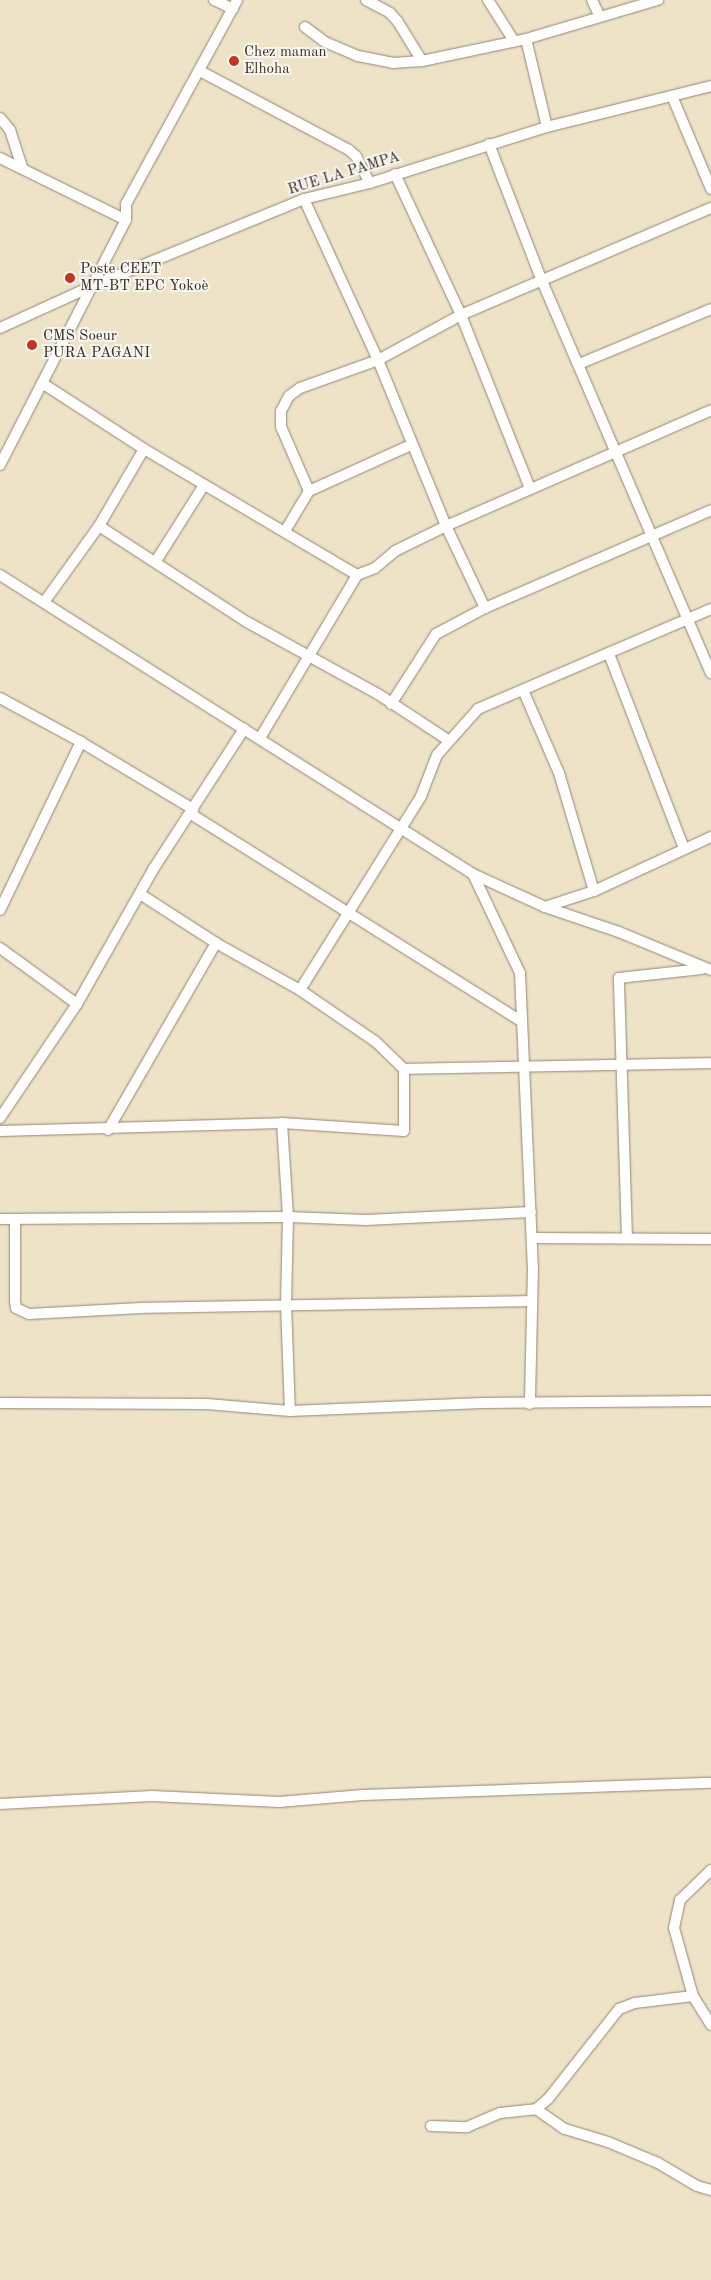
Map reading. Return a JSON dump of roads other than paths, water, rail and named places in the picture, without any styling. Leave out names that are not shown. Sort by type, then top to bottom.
[{"type":"street","points":[[0,465],[126,220],[126,204],[235,4],[214,0]]},
{"type":"street","points":[[366,0],[390,13],[398,22],[422,61]]},
{"type":"street","points":[[488,0],[514,41]]},
{"type":"street","points":[[592,0],[599,15]]},
{"type":"street","points":[[305,27],[325,42],[358,56],[393,63],[422,61],[526,39],[599,15],[658,0]]},
{"type":"street","points":[[526,39],[547,127]]},
{"type":"street","points":[[200,71],[349,150],[356,156],[370,183]]},
{"type":"street","name":"RUE LA PAMPA","points":[[0,328],[92,286],[304,199],[370,183],[547,127],[711,86]]},
{"type":"street","points":[[672,96],[711,188]]},
{"type":"street","points":[[0,118],[10,130],[22,167]]},
{"type":"street","points":[[489,144],[542,282],[579,364],[614,452],[653,535],[711,673]]},
{"type":"street","points":[[0,158],[22,167],[126,220]]},
{"type":"street","points":[[395,174],[461,315],[530,488]]},
{"type":"street","points":[[304,199],[378,360],[411,445],[446,526],[486,608]]},
{"type":"street","points":[[309,491],[281,427],[281,411],[289,396],[300,388],[378,360],[461,315],[542,282],[711,208]]},
{"type":"street","points":[[579,364],[711,309]]},
{"type":"street","points":[[42,383],[204,486],[285,531],[357,575]]},
{"type":"street","points":[[260,738],[309,659],[357,575],[375,568],[395,551],[446,526],[711,410]]},
{"type":"street","points":[[285,531],[309,491],[411,445]]},
{"type":"street","points":[[45,602],[99,526],[144,449]]},
{"type":"street","points":[[156,561],[204,486]]},
{"type":"street","points":[[391,704],[436,634],[486,608],[711,510]]},
{"type":"street","points":[[99,526],[156,561],[200,593],[309,659],[378,694],[448,740]]},
{"type":"street","points":[[0,575],[473,874],[545,906],[618,932],[708,969]]},
{"type":"street","points":[[300,990],[350,914],[420,796],[437,755],[448,740],[478,709],[711,609]]},
{"type":"street","points":[[609,654],[684,848]]},
{"type":"street","points":[[523,690],[559,773],[594,891]]},
{"type":"street","points":[[1,701],[80,742],[520,1020]]},
{"type":"street","points":[[0,1118],[77,1004],[154,868],[244,729]]},
{"type":"street","points":[[0,910],[80,742]]},
{"type":"street","points":[[545,906],[594,891],[711,837]]},
{"type":"street","points":[[473,874],[520,973],[522,1068],[532,1238],[530,1404]]},
{"type":"street","points":[[140,894],[216,943],[300,990],[376,1042],[404,1069],[522,1068],[623,1063],[711,1063]]},
{"type":"street","points":[[108,1130],[216,943]]},
{"type":"street","points":[[0,948],[77,1004]]},
{"type":"street","points":[[628,1238],[619,978],[708,969]]},
{"type":"street","points":[[0,1131],[108,1130],[282,1123],[404,1131],[404,1069]]},
{"type":"street","points":[[282,1123],[288,1217],[286,1304],[290,1410]]},
{"type":"street","points":[[0,1220],[288,1217],[366,1220],[531,1212]]},
{"type":"street","points":[[15,1219],[14,1301],[16,1308],[29,1314],[286,1304],[531,1301]]},
{"type":"street","points":[[532,1238],[711,1239]]},
{"type":"street","points":[[0,1404],[189,1403],[290,1410],[711,1402]]},
{"type":"street","points":[[0,1804],[152,1796],[279,1802],[363,1795],[711,1783]]},
{"type":"street","points":[[711,1870],[680,1900],[674,1928],[694,1996],[711,2025]]},
{"type":"street","points":[[431,2126],[467,2126],[500,2113],[536,2109],[548,2099],[619,2009],[635,2003],[694,1996]]},
{"type":"street","points":[[536,2109],[566,2129],[616,2145],[658,2163],[697,2186],[711,2190]]},
{"type":"place","name":"Chez maman Elhoha","points":[[234,61]]},
{"type":"place","name":"Poste CEET MT-BT EPC Yokoè","points":[[70,278]]},
{"type":"place","name":"CMS Soeur PURA PAGANI","points":[[32,345]]}]
